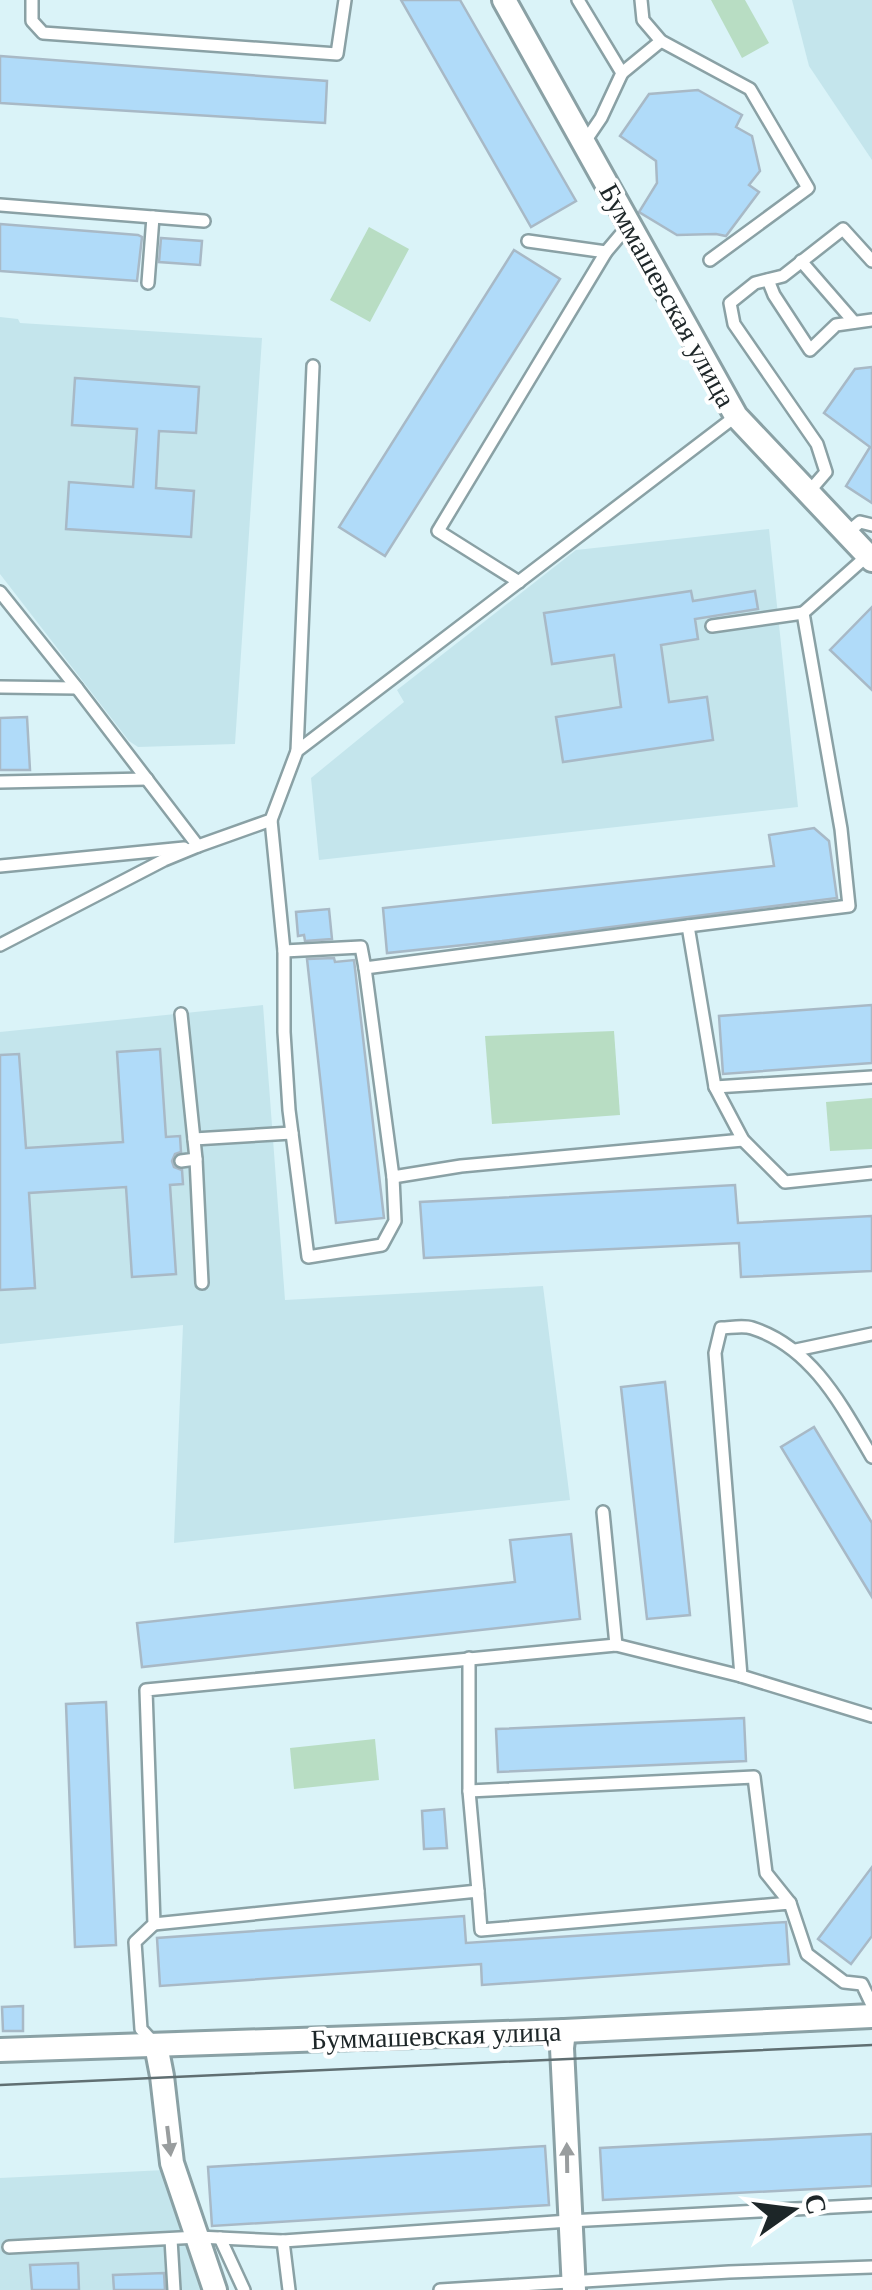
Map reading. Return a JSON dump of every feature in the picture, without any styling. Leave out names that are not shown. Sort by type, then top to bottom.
[{"type":"street","name":"Буммашевская улица","points":[[504,0],[736,416],[869,558]]},
{"type":"street","name":"Буммашевская улица","points":[[0,2050],[872,2016]]},
{"type":"street","points":[[564,2031],[574,2286]]},
{"type":"street","points":[[156,2045],[172,2162],[209,2237],[216,2290]]},
{"type":"lane","points":[[32,0],[32,20],[43,32],[337,54],[345,0]]},
{"type":"lane","points":[[578,0],[622,72]]},
{"type":"lane","points":[[641,0],[643,20],[661,41],[750,89],[808,188],[710,260]]},
{"type":"lane","points":[[583,144],[622,72],[661,41]]},
{"type":"lane","points":[[0,206],[204,221]]},
{"type":"lane","points":[[148,284],[153,217]]},
{"type":"lane","points":[[519,582],[438,532],[606,252],[628,226]]},
{"type":"lane","points":[[808,494],[826,472],[816,444],[734,324],[730,303],[755,284],[783,276],[843,229],[872,261]]},
{"type":"lane","points":[[528,241],[606,252]]},
{"type":"lane","points":[[801,261],[854,322]]},
{"type":"lane","points":[[768,280],[810,350],[836,325],[872,320]]},
{"type":"lane","points":[[284,951],[361,946],[392,1177],[394,1221],[382,1245],[308,1257],[284,1032],[284,951],[270,820],[297,751],[313,366]]},
{"type":"lane","points":[[297,751],[736,416]]},
{"type":"lane","points":[[846,533],[860,522],[872,525]]},
{"type":"lane","points":[[712,626],[804,613],[869,558]]},
{"type":"lane","points":[[0,592],[198,846]]},
{"type":"lane","points":[[365,968],[849,906],[804,613]]},
{"type":"lane","points":[[0,687],[77,688]]},
{"type":"lane","points":[[0,782],[147,779]]},
{"type":"lane","points":[[0,945],[164,860],[270,820]]},
{"type":"lane","points":[[0,866],[198,846]]},
{"type":"lane","points":[[688,926],[715,1087],[743,1140],[784,1182],[872,1173]]},
{"type":"lane","points":[[181,1014],[196,1159],[202,1283]]},
{"type":"lane","points":[[715,1087],[872,1077]]},
{"type":"lane","points":[[194,1139],[292,1132]]},
{"type":"lane","points":[[392,1177],[499,1162],[743,1140]]},
{"type":"lane","points":[[182,1161],[196,1159]]},
{"type":"lane","points":[[741,1676],[715,1353],[720,1328],[749,1327],[796,1350],[835,1393],[872,1457]]},
{"type":"lane","points":[[796,1350],[872,1334]]},
{"type":"lane","points":[[603,1512],[616,1645]]},
{"type":"lane","points":[[154,1924],[146,1690],[616,1645],[741,1676],[872,1716]]},
{"type":"lane","points":[[469,1658],[469,1791],[481,1930],[790,1903]]},
{"type":"lane","points":[[469,1791],[754,1777],[766,1873],[790,1903],[808,1954],[844,1982],[862,1984],[872,2005]]},
{"type":"lane","points":[[156,2045],[141,2029],[135,1942],[154,1924],[478,1890]]},
{"type":"lane","points":[[9,2247],[209,2237],[283,2241],[872,2206]]},
{"type":"lane","points":[[209,2237],[244,2290]]},
{"type":"lane","points":[[171,2239],[174,2290]]},
{"type":"lane","points":[[283,2241],[289,2290]]},
{"type":"lane","points":[[440,2290],[574,2286],[872,2267]]},
{"type":"shaded area","points":[[792,0],[872,0],[872,160],[809,66]]},
{"type":"shaded area","points":[[0,317],[18,319],[20,323],[262,338],[235,744],[138,747],[129,741],[0,574]]},
{"type":"shaded area","points":[[769,529],[798,807],[319,860],[311,778],[404,702],[397,690],[576,550]]},
{"type":"shaded area","points":[[263,1005],[285,1300],[543,1286],[570,1500],[174,1543],[183,1325],[0,1344],[0,1032]]},
{"type":"shaded area","points":[[165,2170],[203,2290],[0,2290],[0,2178]]},
{"type":"green space","points":[[711,0],[745,0],[769,43],[742,58]]},
{"type":"green space","points":[[369,227],[409,249],[370,322],[330,300]]},
{"type":"green space","points":[[614,1031],[620,1115],[492,1124],[485,1036]]},
{"type":"green space","points":[[872,1098],[872,1149],[830,1151],[826,1102]]},
{"type":"green space","points":[[375,1739],[379,1780],[294,1789],[290,1748]]},
{"type":"building","points":[[401,0],[460,0],[576,201],[531,227]]},
{"type":"building","points":[[0,56],[327,81],[325,123],[0,103]]},
{"type":"building","points":[[698,90],[742,115],[736,127],[752,136],[760,171],[749,185],[759,192],[726,236],[677,235],[639,212],[657,183],[656,161],[620,136],[649,94]]},
{"type":"building","points":[[0,224],[138,235],[142,237],[137,281],[0,271]]},
{"type":"building","points":[[161,238],[202,241],[200,265],[159,262]]},
{"type":"building","points":[[514,250],[560,279],[385,556],[339,527]]},
{"type":"building","points":[[872,367],[872,503],[846,486],[870,447],[824,413],[855,369]]},
{"type":"building","points":[[75,378],[199,387],[196,433],[159,431],[156,488],[194,491],[191,537],[66,529],[69,482],[133,487],[137,429],[72,425]]},
{"type":"building","points":[[691,591],[693,601],[755,591],[758,609],[695,619],[698,639],[661,645],[669,702],[707,697],[713,740],[563,762],[556,717],[621,707],[614,655],[552,664],[544,613]]},
{"type":"building","points":[[872,607],[872,690],[830,650]]},
{"type":"building","points":[[27,717],[30,770],[0,770],[0,718]]},
{"type":"building","points":[[814,828],[829,841],[837,898],[387,953],[383,908],[774,866],[769,835]]},
{"type":"building","points":[[329,909],[332,939],[305,941],[304,935],[298,936],[296,912]]},
{"type":"building","points":[[334,958],[335,962],[354,960],[384,1218],[336,1223],[307,959]]},
{"type":"building","points":[[872,1005],[872,1063],[723,1074],[719,1016]]},
{"type":"building","points":[[160,1049],[166,1137],[180,1136],[181,1152],[172,1161],[174,1167],[182,1170],[183,1184],[170,1185],[176,1274],[132,1277],[126,1187],[29,1193],[35,1288],[0,1290],[0,1055],[19,1054],[26,1148],[123,1142],[117,1052]]},
{"type":"building","points":[[735,1185],[738,1223],[872,1216],[872,1271],[741,1277],[739,1243],[424,1258],[420,1202]]},
{"type":"building","points":[[665,1382],[690,1615],[647,1619],[621,1387]]},
{"type":"building","points":[[814,1427],[872,1523],[872,1597],[781,1447]]},
{"type":"building","points":[[571,1534],[580,1619],[142,1667],[137,1623],[515,1582],[510,1540]]},
{"type":"building","points":[[106,1702],[116,1945],[75,1947],[66,1704]]},
{"type":"building","points":[[744,1718],[746,1761],[498,1772],[496,1729]]},
{"type":"building","points":[[444,1809],[447,1848],[424,1849],[422,1811]]},
{"type":"building","points":[[872,1867],[872,1936],[851,1964],[818,1939]]},
{"type":"building","points":[[464,1916],[466,1943],[786,1922],[789,1964],[482,1985],[481,1964],[160,1986],[157,1938]]},
{"type":"building","points":[[23,2006],[23,2031],[3,2031],[2,2007]]},
{"type":"building","points":[[872,2134],[872,2186],[603,2200],[600,2148]]},
{"type":"building","points":[[545,2146],[549,2205],[212,2226],[208,2167]]},
{"type":"building","points":[[78,2263],[79,2290],[32,2290],[30,2265]]},
{"type":"building","points":[[164,2273],[165,2290],[114,2290],[113,2275]]},
{"type":"tram line","points":[[0,2085],[872,2045]]}]
